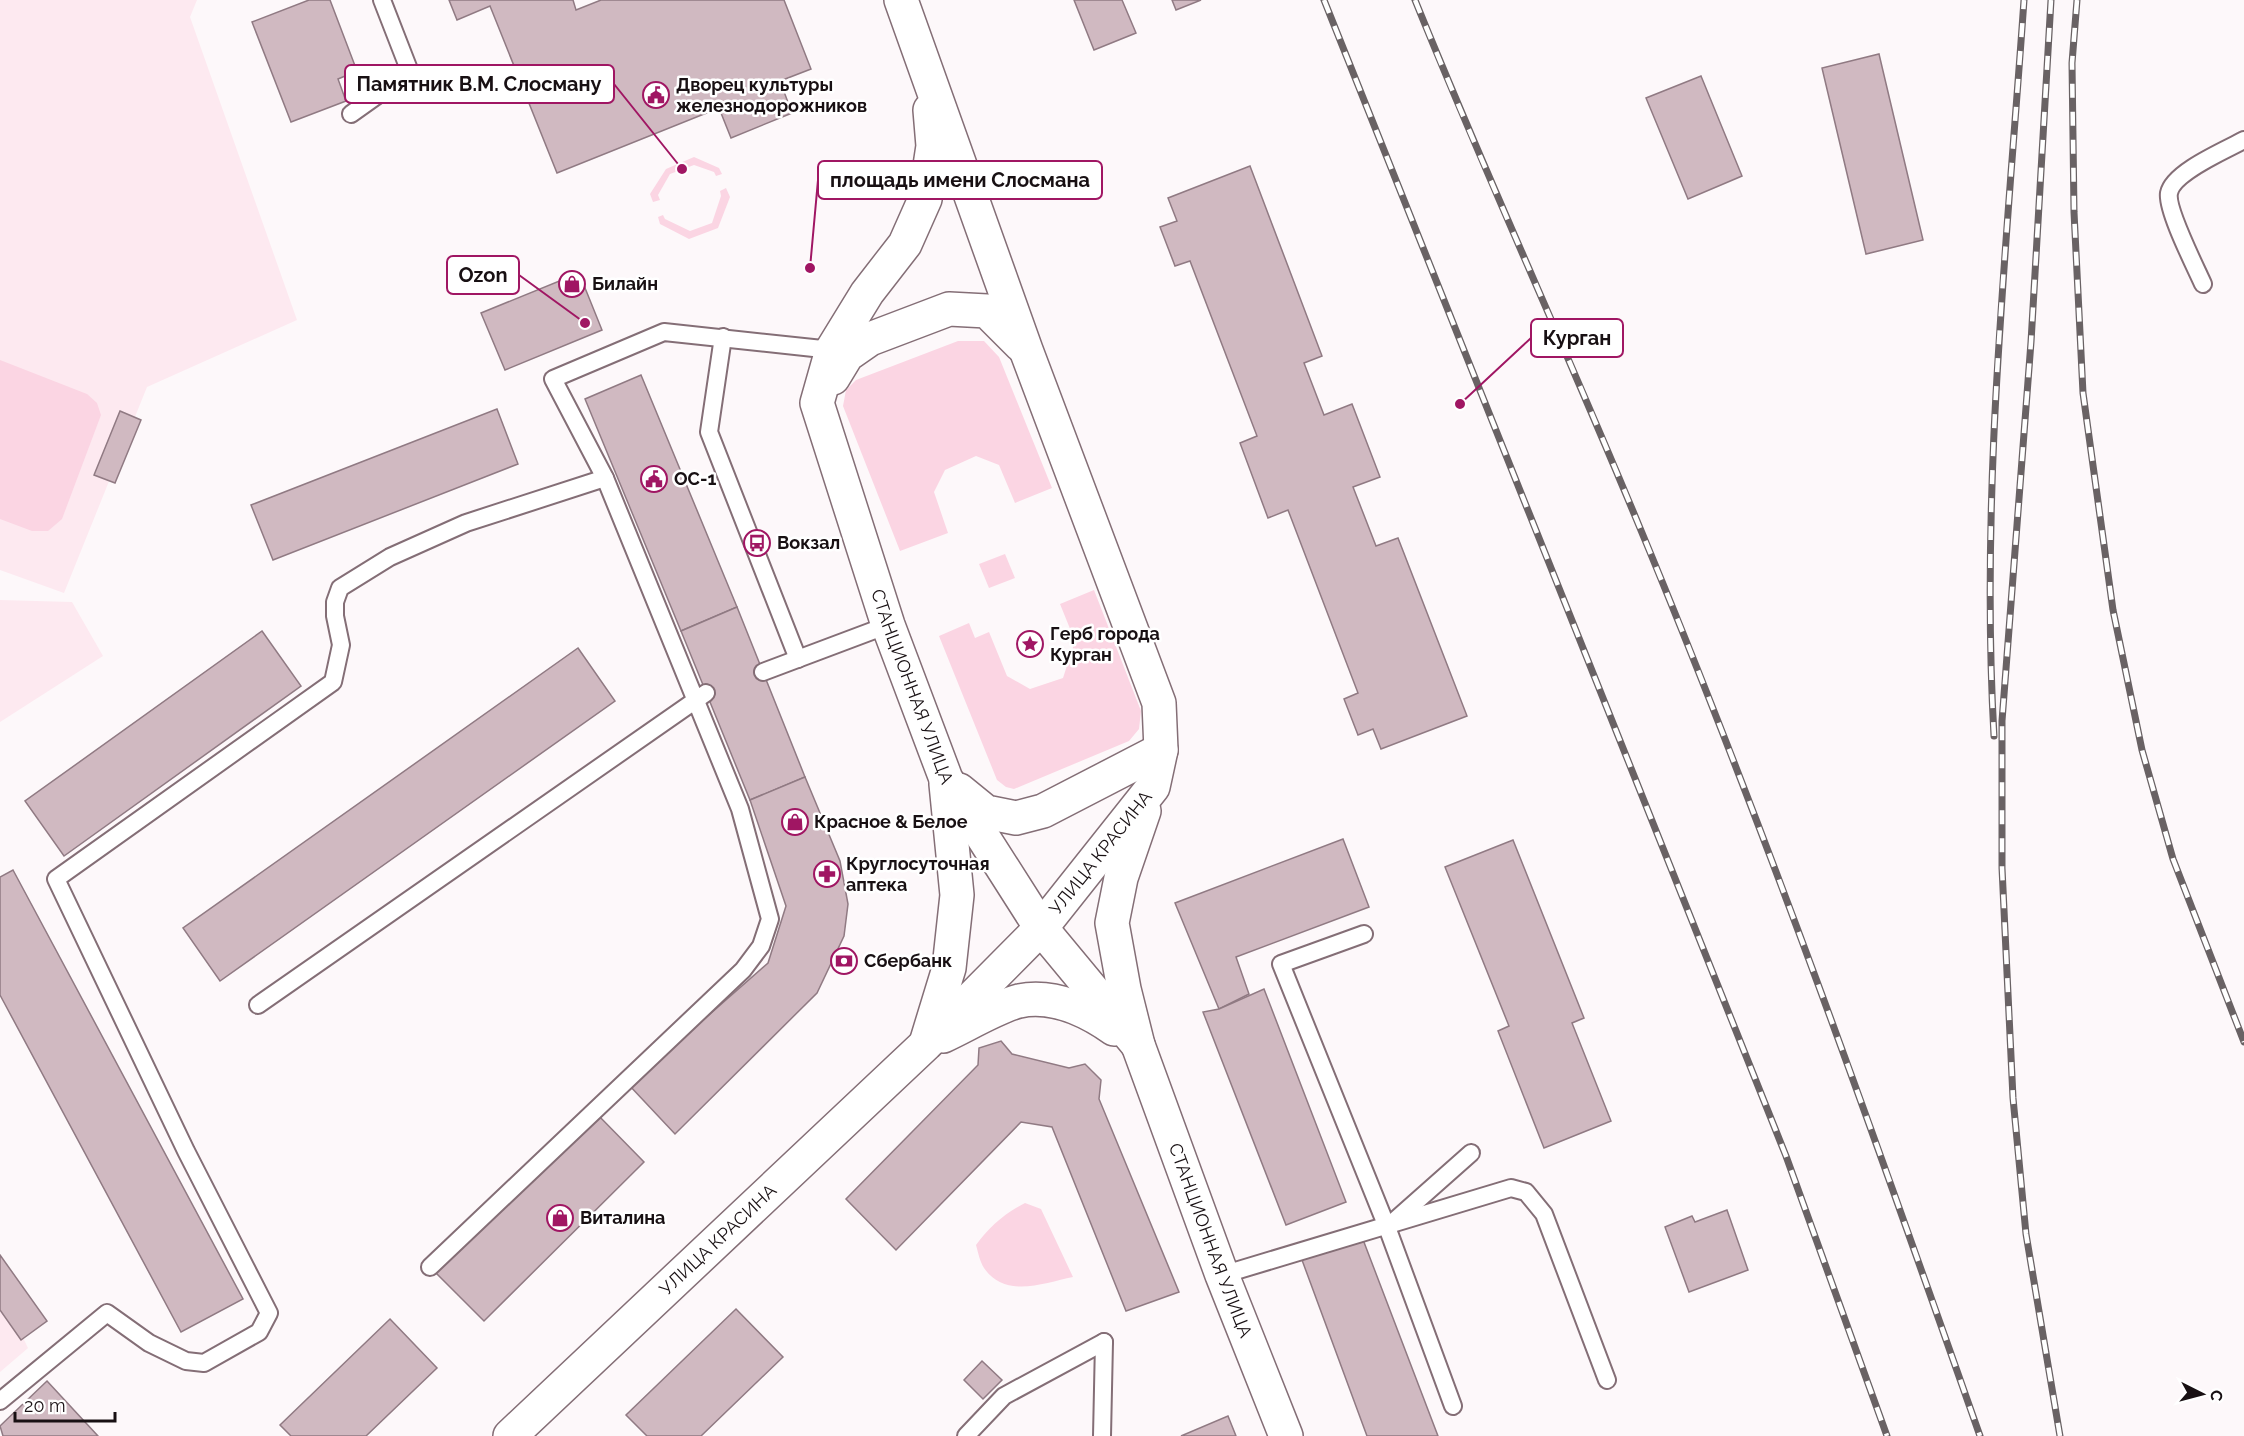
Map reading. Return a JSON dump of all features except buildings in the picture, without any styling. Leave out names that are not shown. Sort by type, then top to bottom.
[{"type":"main road","points":[[817,403],[832,350],[867,293],[905,244],[925,199],[933,146],[926,70],[901,0]]},
{"type":"main road","name":"УЛИЦА КРАСИНА","points":[[510,1436],[926,1044],[1041,928],[1153,786],[1161,750],[1159,703],[1026,350],[926,70]]},
{"type":"main road","points":[[817,403],[847,355],[870,339],[949,309],[987,311],[1026,350]]},
{"type":"main road","name":"СТАНЦИОННАЯ УЛИЦА","points":[[817,403],[888,625],[946,779],[1041,928],[1138,1045]]},
{"type":"main road","points":[[946,779],[986,812],[1016,818],[1043,811],[1161,750]]},
{"type":"main road","points":[[926,1044],[949,969],[957,895],[946,779]]},
{"type":"main road","name":"СТАНЦИОННАЯ УЛИЦА","points":[[1153,786],[1120,878],[1112,924],[1124,989],[1138,1045],[1222,1275],[1286,1436]]},
{"type":"main road","points":[[926,1044],[1020,1001],[1059,1001],[1092,1014],[1138,1045]]},
{"type":"lane","points":[[351,114],[410,72],[382,0]]},
{"type":"lane","points":[[2203,284],[2172,212],[2169,193],[2176,179],[2244,140]]},
{"type":"lane","points":[[430,1267],[742,970],[761,945],[770,919],[740,808],[700,696],[605,478],[553,379],[664,332],[832,350]]},
{"type":"lane","points":[[723,337],[709,432],[798,659]]},
{"type":"lane","points":[[0,1401],[107,1313],[149,1343],[186,1361],[204,1363],[259,1332],[269,1313],[186,1151],[56,879],[333,682],[341,645],[334,616],[335,602],[340,588],[390,557],[466,524],[605,478]]},
{"type":"lane","points":[[763,672],[888,625]]},
{"type":"lane","points":[[258,1005],[700,696]]},
{"type":"lane","points":[[1364,934],[1281,963],[1387,1227],[1452,1406]]},
{"type":"lane","points":[[1387,1227],[1471,1153]]},
{"type":"lane","points":[[1222,1275],[1511,1188],[1526,1192],[1544,1214],[1607,1380]]},
{"type":"lane","points":[[966,1436],[1004,1396],[1104,1342],[1102,1436]]},
{"type":"shaded area","points":[[0,0],[197,0],[190,17],[297,320],[147,387],[64,593],[0,570]]},
{"type":"shaded area","points":[[694,157],[719,168],[722,174],[716,176],[714,172],[694,165],[670,174],[658,195],[660,200],[653,202],[650,194],[666,169]]},
{"type":"shaded area","points":[[726,188],[730,197],[718,228],[689,239],[660,224],[658,217],[663,215],[665,219],[690,231],[712,223],[721,196],[720,191]]},
{"type":"shaded area","points":[[958,341],[984,341],[999,357],[1052,488],[1015,503],[999,465],[976,456],[945,470],[934,492],[948,533],[900,551],[843,406],[846,390],[856,380]]},
{"type":"shaded area","points":[[0,360],[87,394],[97,403],[101,415],[62,519],[48,531],[32,531],[0,519]]},
{"type":"shaded area","points":[[1005,554],[1015,578],[989,588],[979,564]]},
{"type":"shaded area","points":[[1094,590],[1141,711],[1139,729],[1129,741],[1014,789],[1006,787],[997,780],[939,636],[969,623],[975,638],[989,632],[1007,676],[1030,689],[1063,678],[1075,641],[1060,604]]},
{"type":"shaded area","points":[[0,600],[72,602],[103,656],[0,722]]},
{"type":"shaded area","points":[[1025,1203],[1041,1209],[1073,1277],[1038,1285],[1014,1286],[993,1278],[984,1268],[976,1245],[998,1221]]},
{"type":"shaded area","points":[[0,1291],[28,1348],[0,1372]]},
{"type":"railway","points":[[1324,0],[1786,1156],[1887,1436]]},
{"type":"railway","points":[[1415,0],[1686,640],[1774,866],[1980,1436]]},
{"type":"railway","points":[[1994,736],[1990,552],[1993,460],[2003,276],[2024,0]]},
{"type":"railway","points":[[2051,0],[2031,342],[2002,721],[2002,868],[2013,1098],[2026,1234],[2060,1436]]},
{"type":"railway","points":[[2077,0],[2072,63],[2074,212],[2083,393],[2113,610],[2142,750],[2173,859],[2244,1042]]},
{"type":"place","name":"Дворец культуры железнодорожников","points":[[656,95]]},
{"type":"place","name":"Памятник В.М. Слосману","points":[[682,169]]},
{"type":"place","name":"площадь имени Слосмана","points":[[810,268]]},
{"type":"place","name":"Билайн","points":[[572,284]]},
{"type":"place","name":"Ozon","points":[[585,323]]},
{"type":"place","name":"Курган","points":[[1460,404]]},
{"type":"place","name":"ОС-1","points":[[654,479]]},
{"type":"place","name":"Вокзал","points":[[757,543]]},
{"type":"place","name":"Герб города Курган","points":[[1030,644]]},
{"type":"place","name":"Красное & Белое","points":[[795,822]]},
{"type":"place","name":"Круглосуточная аптека","points":[[827,874]]},
{"type":"place","name":"Сбербанк","points":[[844,961]]},
{"type":"place","name":"Виталина","points":[[560,1218]]}]
